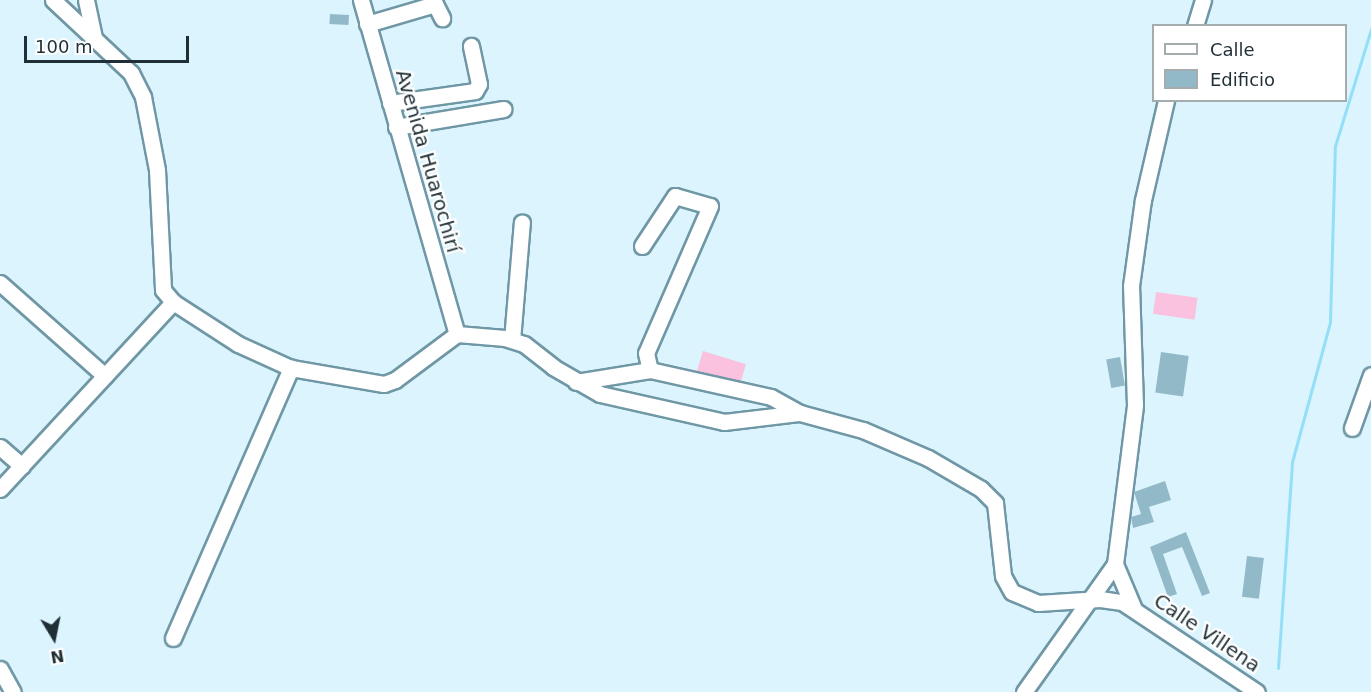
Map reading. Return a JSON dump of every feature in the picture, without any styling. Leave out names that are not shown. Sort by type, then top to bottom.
[{"type":"street","points":[[53,0],[131,73],[143,97],[157,170],[163,290],[173,302],[238,344],[291,368],[384,384],[395,381],[457,333],[512,340],[524,344],[576,382],[600,394],[724,422],[800,413]]},
{"type":"street","points":[[86,0],[94,38]]},
{"type":"street","name":"Avenida Huarochirí","points":[[361,0],[457,333]]},
{"type":"street","points":[[1197,24],[1203,0]]},
{"type":"street","points":[[367,24],[435,4],[442,18]]},
{"type":"street","points":[[390,103],[475,91],[479,84],[471,46]]},
{"type":"street","points":[[1024,692],[1092,601],[1115,564],[1135,405],[1131,286],[1143,200],[1166,102]]},
{"type":"street","points":[[396,127],[503,109]]},
{"type":"street","points":[[642,246],[675,196],[710,206],[646,353],[650,370]]},
{"type":"street","points":[[512,340],[522,222]]},
{"type":"street","points":[[0,283],[105,376]]},
{"type":"street","points":[[0,489],[173,302]]},
{"type":"street","points":[[173,638],[291,368]]},
{"type":"street","points":[[576,382],[650,370],[771,397],[800,413]]},
{"type":"street","points":[[1352,428],[1371,375]]},
{"type":"street","name":"Calle Villena","points":[[800,413],[862,430],[928,458],[981,489],[995,503],[1003,576],[1012,592],[1038,603],[1114,600],[1134,609],[1257,692]]},
{"type":"street","points":[[0,447],[22,466]]},
{"type":"street","points":[[1115,564],[1134,609]]},
{"type":"street","points":[[0,669],[13,692]]},
{"type":"shaded area","points":[[1156,292],[1198,298],[1195,320],[1153,314]]},
{"type":"shaded area","points":[[703,351],[746,364],[739,386],[696,373]]},
{"type":"building","points":[[330,14],[349,15],[348,25],[329,24]]},
{"type":"building","points":[[1161,352],[1189,356],[1183,396],[1155,393]]},
{"type":"building","points":[[1120,357],[1125,386],[1111,388],[1106,359]]},
{"type":"building","points":[[1165,481],[1171,500],[1149,507],[1154,522],[1133,528],[1131,517],[1141,514],[1134,492]]},
{"type":"building","points":[[1186,532],[1210,593],[1202,596],[1182,547],[1163,554],[1177,594],[1168,597],[1150,547]]},
{"type":"building","points":[[1247,556],[1264,558],[1259,599],[1242,597]]},
{"type":"waterway","points":[[1278,668],[1292,462],[1330,322],[1335,146],[1371,29]]}]
